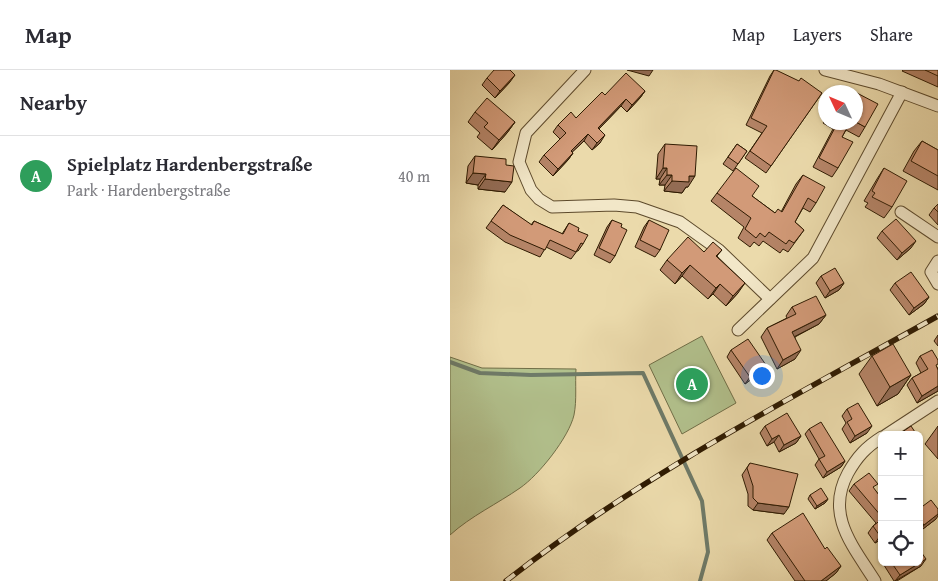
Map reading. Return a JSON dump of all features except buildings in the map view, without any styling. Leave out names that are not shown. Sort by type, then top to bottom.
[{"type":"street","points":[[586,70],[544,111],[526,133],[519,162],[531,190],[539,199],[552,206],[614,205],[637,207],[673,218],[695,231],[719,250],[770,299]]},
{"type":"street","points":[[825,70],[902,92],[938,106]]},
{"type":"street","points":[[738,330],[813,258],[902,92]]},
{"type":"street","points":[[901,212],[938,237]]},
{"type":"street","points":[[938,261],[931,272],[938,284]]},
{"type":"street","points":[[892,431],[938,402]]},
{"type":"street","points":[[875,581],[848,538],[840,517],[838,501],[844,482],[855,461],[867,447],[878,440]]},
{"type":"green space","points":[[702,336],[736,403],[682,434],[649,365]]},
{"type":"green space","points":[[450,357],[482,368],[576,369],[574,415],[566,434],[552,455],[528,482],[475,516],[450,535]]},
{"type":"waterway","points":[[450,362],[480,373],[531,375],[643,373],[702,501],[708,552],[700,581]]},
{"type":"railway","points":[[506,581],[609,507],[663,473],[772,408],[938,316]]},
{"type":"place","name":"Spielplatz Hardenbergstraße","points":[[692,384]]}]
